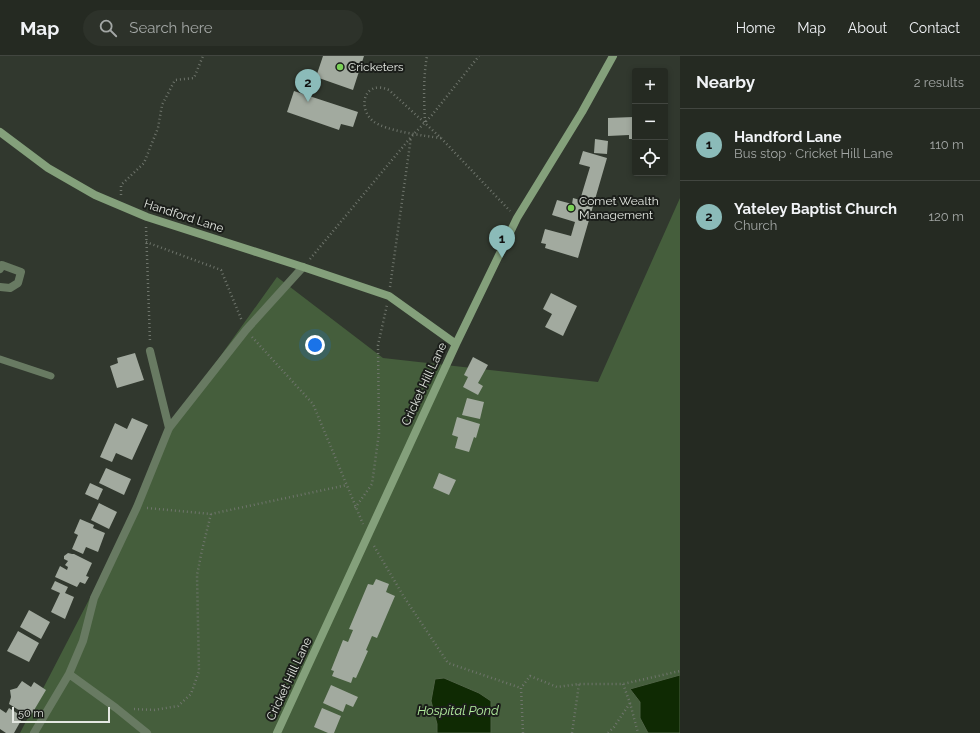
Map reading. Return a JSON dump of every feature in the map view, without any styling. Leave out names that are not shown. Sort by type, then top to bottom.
[{"type":"street","name":"Cricket Hill Lane","points":[[277,733],[456,344],[518,218],[582,112],[613,56]]},
{"type":"street","name":"Handford Lane","points":[[0,132],[48,168],[95,195],[146,217],[388,296],[456,344]]},
{"type":"street","points":[[0,269],[2,265],[21,272],[18,284],[10,288],[0,287]]},
{"type":"street","points":[[34,733],[69,674],[82,641],[94,598],[137,507],[170,428],[246,330],[303,267]]},
{"type":"street","points":[[150,351],[170,428]]},
{"type":"street","points":[[69,674],[116,708],[147,733]]},
{"type":"lane","points":[[0,358],[51,376]]},
{"type":"path","points":[[121,206],[121,185],[144,162],[158,128],[162,106],[175,80],[194,78],[203,56]]},
{"type":"path","points":[[425,122],[423,90],[427,56]]},
{"type":"path","points":[[303,267],[479,56]]},
{"type":"path","points":[[441,138],[412,135],[380,125],[367,115],[364,100],[371,89],[375,87],[383,87],[390,90],[425,122],[441,138],[518,218]]},
{"type":"path","points":[[146,242],[221,270],[246,330],[313,404],[347,484],[355,508],[372,484],[380,433],[378,345],[388,296],[412,135]]},
{"type":"path","points":[[146,217],[150,351]]},
{"type":"path","points":[[137,507],[211,514],[347,484]]},
{"type":"path","points":[[116,708],[154,710],[178,706],[191,694],[199,671],[197,575],[211,514]]},
{"type":"path","points":[[368,535],[404,597],[448,663],[521,688]]},
{"type":"path","points":[[523,733],[521,688],[530,676],[557,686],[579,684],[623,684],[680,671]]},
{"type":"path","points":[[572,733],[579,684]]},
{"type":"path","points":[[623,684],[638,733]]},
{"type":"path","points":[[608,733],[614,728],[630,703]]},
{"type":"shaded area","points":[[680,198],[680,733],[20,733],[137,507],[169,428],[277,277],[383,358],[598,382]]},
{"type":"water","points":[[680,675],[680,733],[648,733],[640,718],[640,702],[630,689]]},
{"type":"water","name":"Hospital Pond","points":[[444,678],[479,693],[491,701],[491,733],[437,733],[437,724],[431,701],[435,679]]},
{"type":"building","name":"Cricketers","points":[[323,56],[364,56],[353,90],[316,77]]},
{"type":"building","points":[[294,91],[358,112],[353,127],[341,124],[339,130],[287,112]]},
{"type":"building","points":[[632,117],[632,139],[629,139],[629,135],[608,136],[608,118]]},
{"type":"building","points":[[595,139],[608,141],[607,154],[594,153]]},
{"type":"building","points":[[583,151],[607,158],[578,258],[545,248],[546,244],[541,243],[545,229],[571,236],[575,222],[552,215],[557,200],[572,204],[573,198],[580,200],[590,167],[579,164]]},
{"type":"building","points":[[551,293],[577,306],[563,336],[545,327],[552,314],[543,309]]},
{"type":"building","points":[[135,353],[144,380],[117,388],[110,366],[118,363],[117,358]]},
{"type":"building","points":[[473,357],[488,365],[478,383],[483,386],[478,395],[463,387],[468,377],[464,375]]},
{"type":"building","points":[[467,398],[484,402],[480,419],[462,415]]},
{"type":"building","points":[[457,417],[480,424],[476,438],[474,437],[469,452],[455,448],[458,437],[452,435]]},
{"type":"building","points":[[132,418],[148,425],[132,460],[116,453],[112,462],[100,457],[115,423],[127,429]]},
{"type":"building","points":[[106,468],[131,479],[124,495],[99,483]]},
{"type":"building","points":[[439,473],[456,480],[449,495],[433,488]]},
{"type":"building","points":[[90,483],[103,489],[98,500],[85,494]]},
{"type":"building","points":[[99,503],[117,512],[109,529],[91,520]]},
{"type":"building","points":[[80,519],[94,525],[93,528],[105,533],[98,552],[86,547],[83,554],[72,549],[78,535],[74,533]]},
{"type":"building","points":[[68,553],[74,554],[92,563],[86,576],[89,577],[85,584],[80,582],[77,587],[55,577],[60,566],[67,570],[68,567],[65,565],[68,561],[64,559],[64,556]]},
{"type":"building","points":[[376,579],[389,584],[386,592],[395,596],[377,638],[372,636],[366,650],[368,651],[356,678],[353,677],[351,683],[332,676],[334,671],[331,670],[343,640],[348,642],[353,630],[349,629],[368,584],[373,585]]},
{"type":"building","points":[[55,581],[68,587],[65,593],[74,597],[65,619],[51,612],[60,593],[51,589]]},
{"type":"building","points":[[29,610],[50,622],[41,639],[20,627]]},
{"type":"building","points":[[18,631],[39,643],[29,662],[7,651]]},
{"type":"building","points":[[22,681],[31,687],[34,682],[46,690],[30,717],[9,704],[11,697],[10,690],[17,688]]},
{"type":"building","points":[[331,685],[358,697],[353,707],[346,704],[343,712],[323,703]]},
{"type":"building","points":[[9,708],[23,717],[14,733],[6,733],[0,729],[0,709],[6,713]]},
{"type":"building","points":[[322,708],[341,716],[334,733],[328,733],[314,727]]},
{"type":"place","name":"Cricketers","points":[[340,67]]},
{"type":"place","name":"Yateley Baptist Church","points":[[308,102]]},
{"type":"place","name":"Comet Wealth Management","points":[[571,208]]},
{"type":"place","name":"Handford Lane","points":[[502,258]]}]
